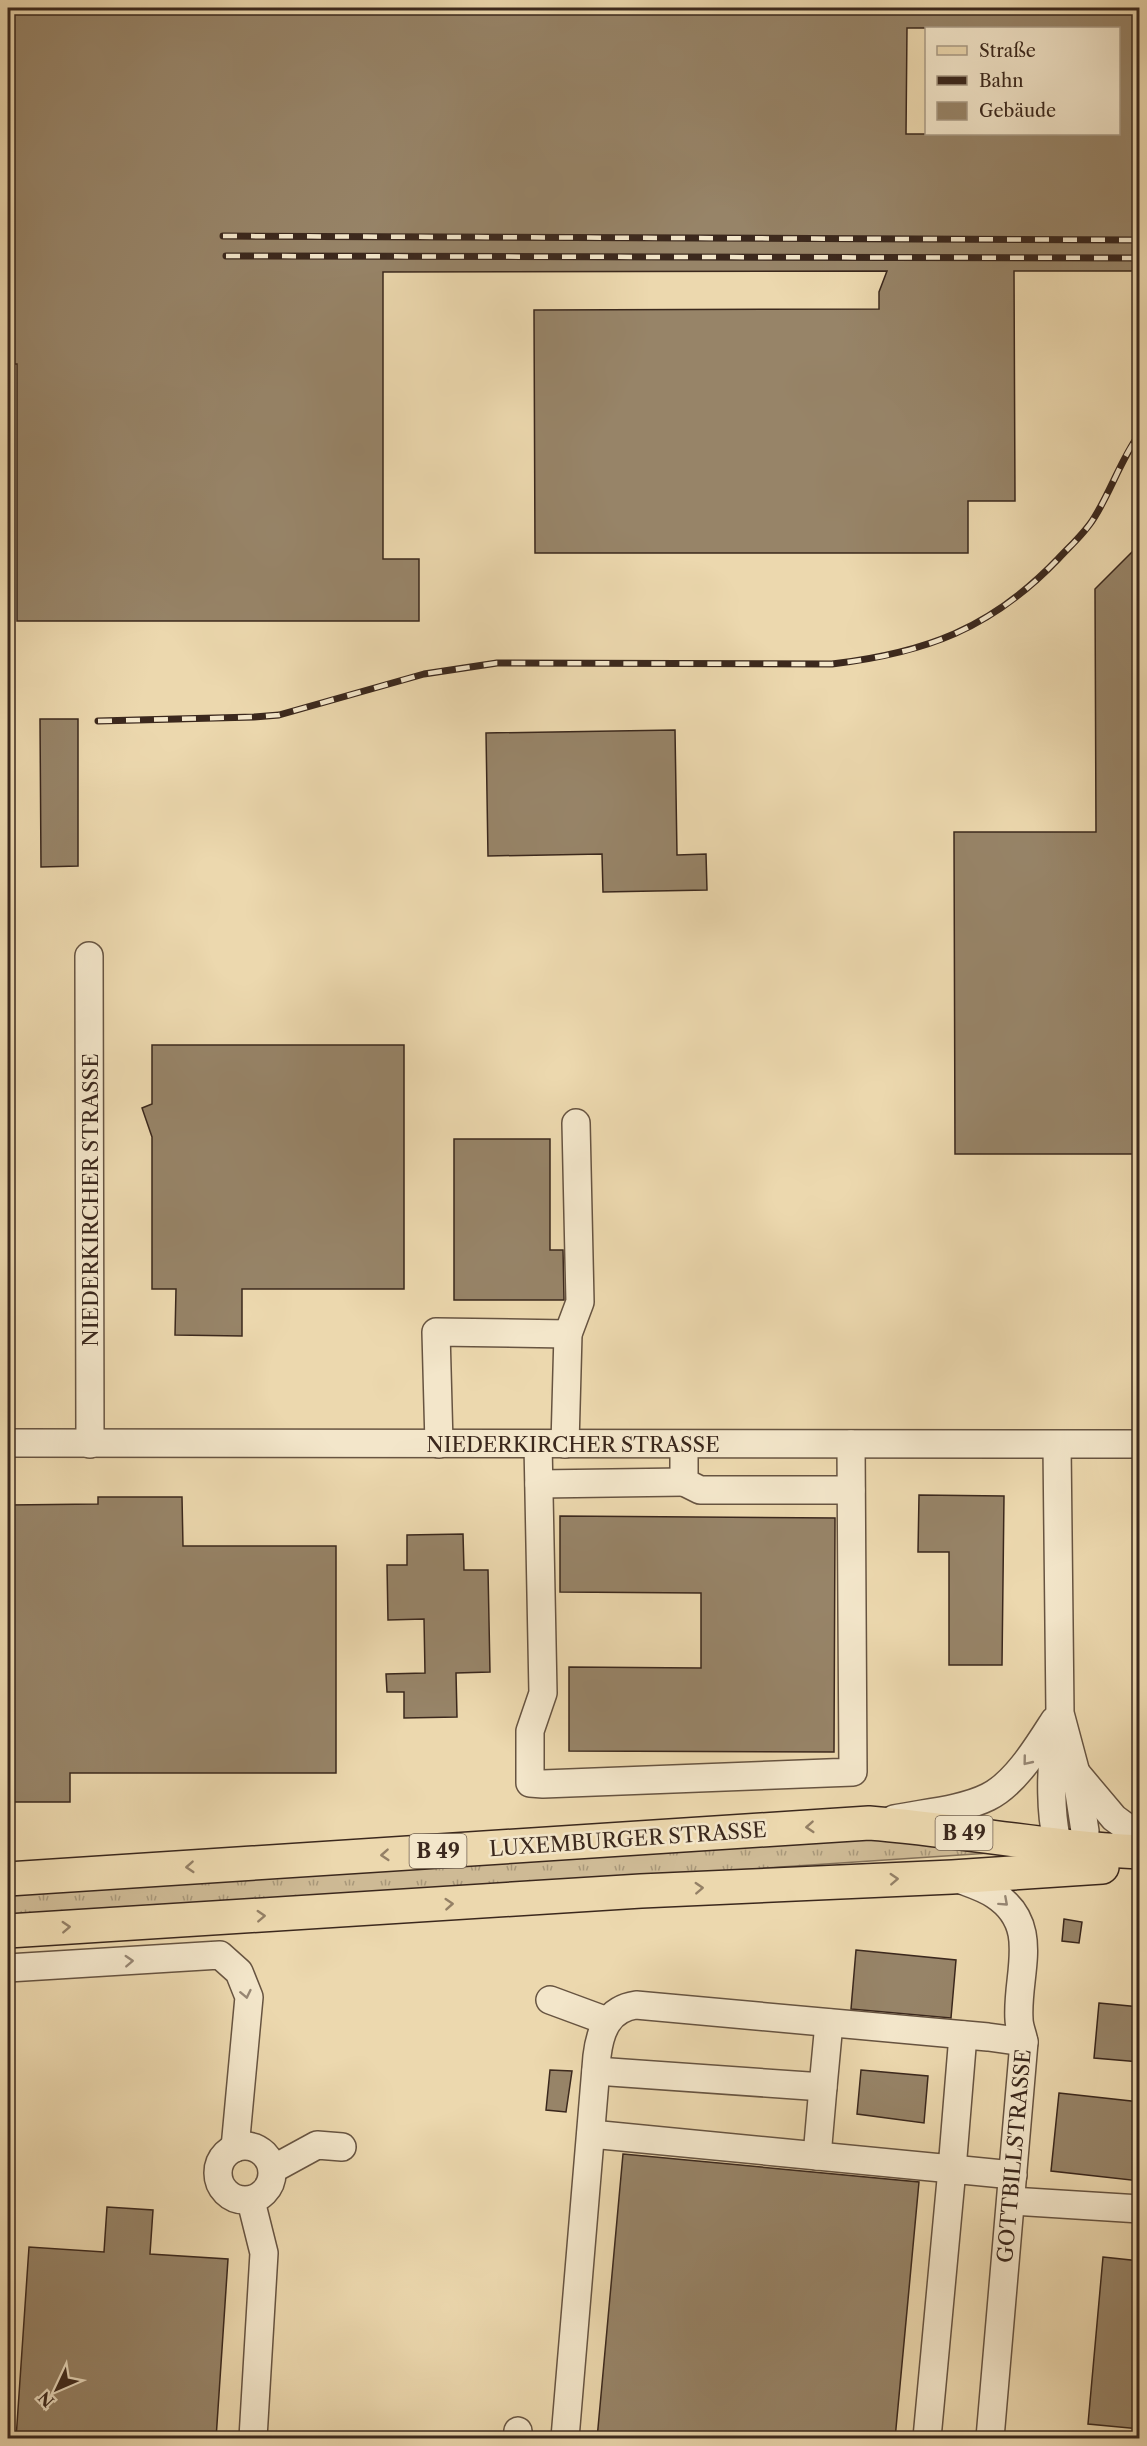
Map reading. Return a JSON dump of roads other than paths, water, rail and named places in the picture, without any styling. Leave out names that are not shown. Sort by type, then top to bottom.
[{"type":"main road","name":"LUXEMBURGER STRASSE","points":[[8,1879],[868,1823],[935,1828],[1070,1855],[1140,1862]]},
{"type":"main road","name":"LUXEMBURGER STRASSE","points":[[8,1931],[641,1891],[952,1877],[1070,1855],[1140,1852]]},
{"type":"street","name":"NIEDERKIRCHER STRASSE","points":[[89,956],[90,1444]]},
{"type":"street","points":[[565,1444],[568,1334],[580,1302],[576,1123]]},
{"type":"street","points":[[439,1444],[436,1332],[568,1334]]},
{"type":"street","name":"NIEDERKIRCHER STRASSE","points":[[8,1443],[1140,1444]]},
{"type":"street","points":[[538,1444],[543,1693],[530,1731],[529,1762],[530,1783],[543,1784],[853,1772],[851,1444]]},
{"type":"street","points":[[684,1444],[684,1482]]},
{"type":"street","points":[[1057,1445],[1060,1713],[1054,1744],[1053,1811],[1070,1855]]},
{"type":"street","points":[[539,1484],[684,1482],[707,1492],[851,1490]]},
{"type":"street","points":[[1060,1713],[1076,1773],[1084,1826],[1070,1855]]},
{"type":"street","points":[[868,1823],[951,1808],[988,1797],[1004,1787],[1020,1769],[1060,1713]]},
{"type":"street","points":[[1076,1773],[1114,1818],[1140,1837]]},
{"type":"street","name":"GOTTBILLSTRASSE","points":[[952,1877],[995,1895],[1014,1911],[1021,1928],[1023,1952],[1019,2020],[1024,2042],[990,2439]]},
{"type":"street","points":[[8,1968],[220,1955],[239,1972],[249,1997],[235,2148]]},
{"type":"street","points":[[550,2000],[607,2021]]},
{"type":"street","points":[[565,2439],[596,2072],[600,2037],[607,2021],[625,2007],[636,2005],[1024,2042]]},
{"type":"street","points":[[817,2156],[829,2023]]},
{"type":"street","points":[[927,2439],[963,2035]]},
{"type":"street","points":[[596,2072],[823,2087]]},
{"type":"street","points":[[591,2134],[952,2169],[1012,2188],[1140,2209]]},
{"type":"street","points":[[273,2169],[317,2145],[342,2147]]},
{"type":"street","points":[[252,2147],[259,2150],[266,2155],[273,2169],[272,2181],[264,2194],[251,2200],[236,2199],[224,2191],[219,2181],[218,2170],[224,2156],[235,2148],[252,2147]]},
{"type":"street","points":[[251,2200],[264,2253],[253,2439]]},
{"type":"railway","points":[[223,236],[1140,240]]},
{"type":"railway","points":[[226,256],[1140,258]]},
{"type":"railway","points":[[98,721],[279,715],[424,674],[497,663],[832,664],[897,653],[955,634],[982,620],[1033,583],[1090,524],[1140,433]]}]
